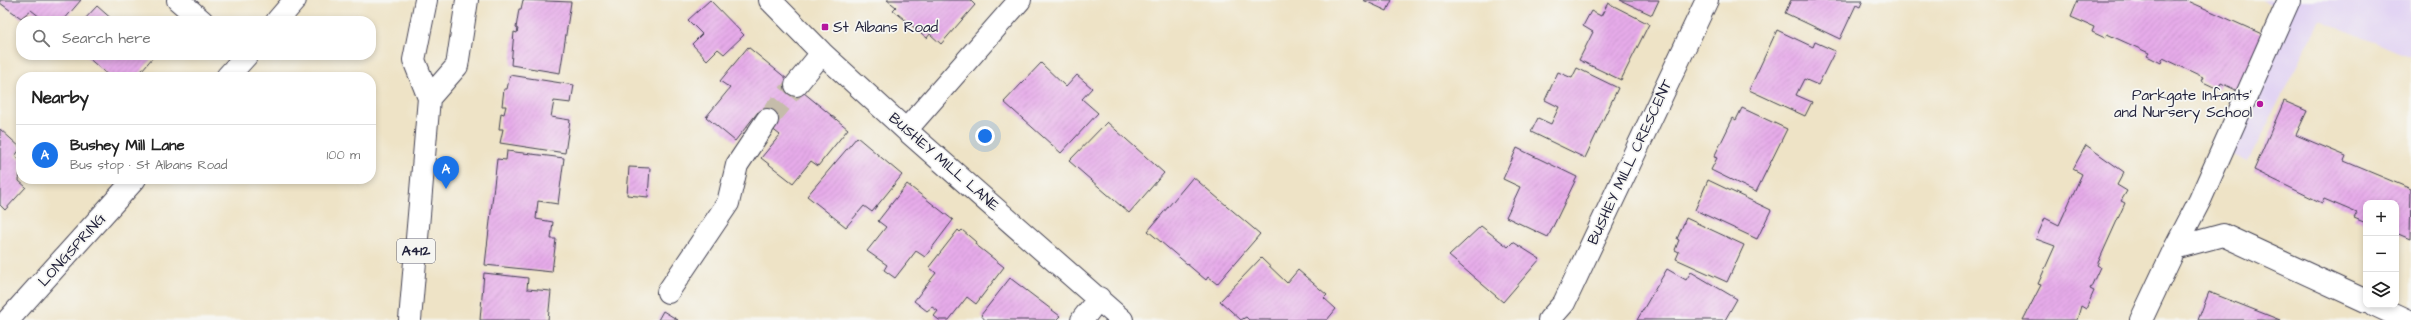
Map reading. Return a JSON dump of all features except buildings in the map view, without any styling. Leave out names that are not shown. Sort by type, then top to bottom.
[{"type":"street","points":[[178,0],[196,16]]},
{"type":"street","points":[[281,16],[295,0]]},
{"type":"street","name":"A412","points":[[410,320],[429,98],[414,60],[426,0]]},
{"type":"street","points":[[429,98],[457,66],[467,0]]},
{"type":"street","name":"BUSHEY MILL LANE","points":[[770,0],[822,53],[906,130],[1122,320]]},
{"type":"street","points":[[906,130],[1020,0]]},
{"type":"street","name":"BUSHEY MILL CRESCENT","points":[[1549,320],[1564,303],[1707,0]]},
{"type":"street","points":[[2141,320],[2175,248],[2200,200],[2289,0]]},
{"type":"street","points":[[796,86],[822,53]]},
{"type":"street","points":[[231,72],[240,60]]},
{"type":"street","points":[[668,292],[728,203],[737,165],[767,120]]},
{"type":"street","name":"LONGSPRING","points":[[8,320],[131,184]]},
{"type":"street","points":[[2175,248],[2223,235],[2363,300]]},
{"type":"street","points":[[1082,320],[1098,298]]},
{"type":"street","points":[[2381,308],[2407,320]]},
{"type":"shaded area","name":"Parkgate Infants' and Nursery School","points":[[2261,0],[2411,0],[2411,57],[2320,20],[2248,162],[2224,151],[2280,8]]},
{"type":"tunnel","points":[[767,120],[796,85]]},
{"type":"place","name":"St Albans Road","points":[[825,27]]},
{"type":"place","name":"Parkgate Infants' and Nursery School","points":[[2260,104]]},
{"type":"place","name":"Bushey Mill Lane","points":[[446,189]]}]
